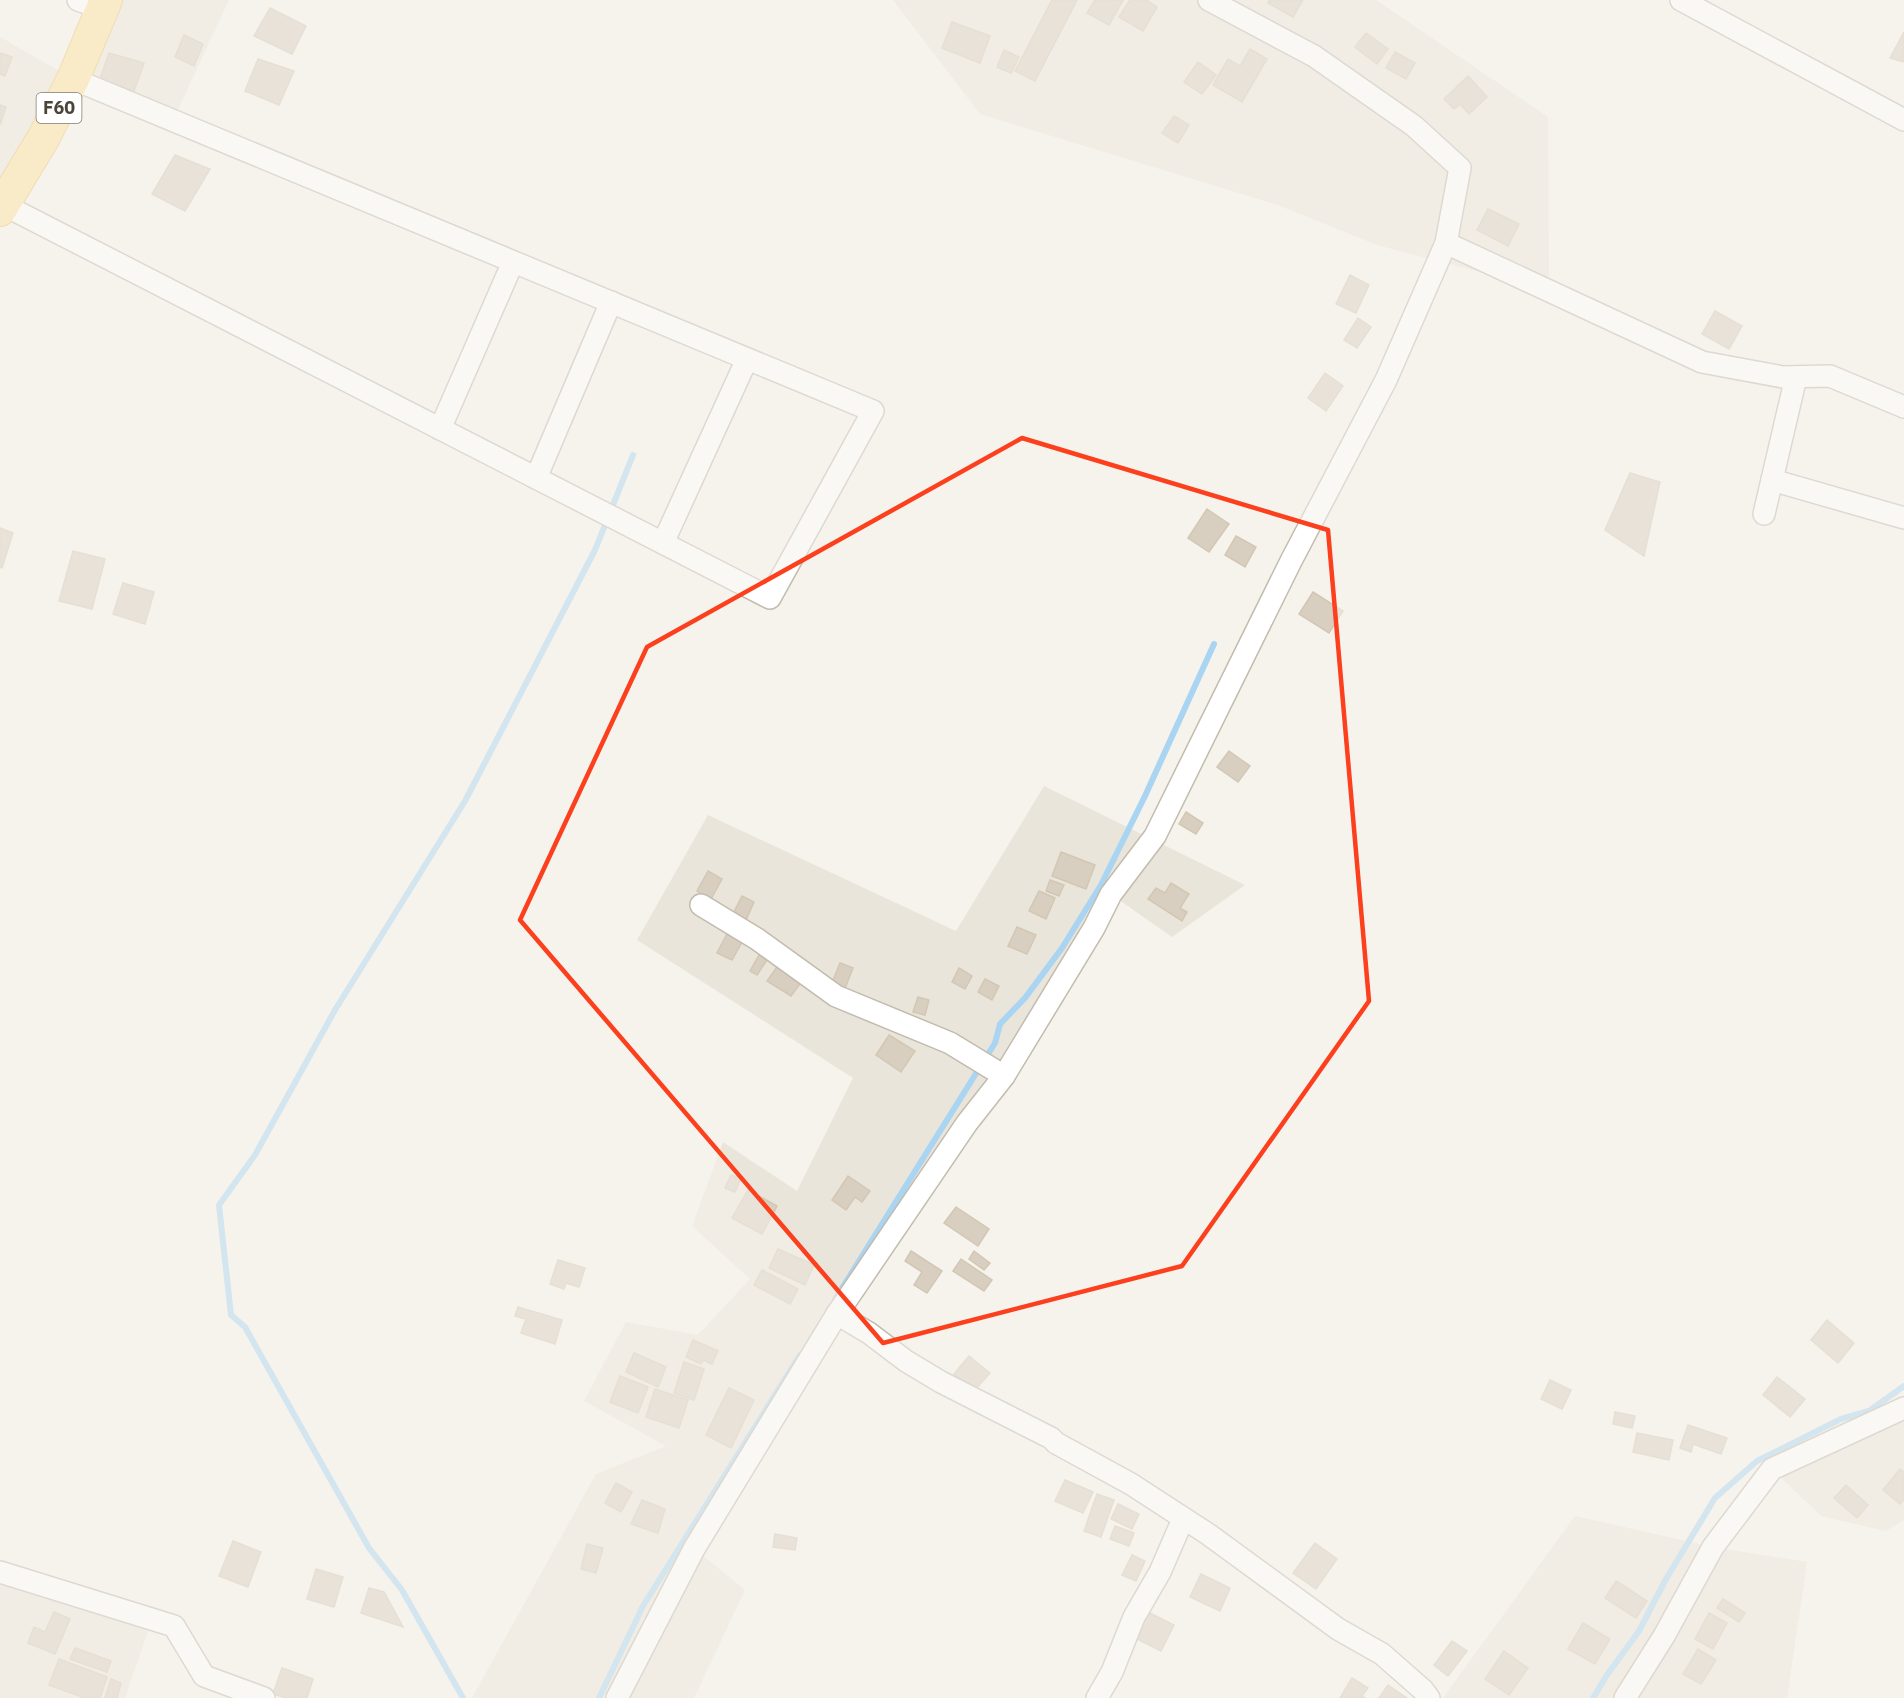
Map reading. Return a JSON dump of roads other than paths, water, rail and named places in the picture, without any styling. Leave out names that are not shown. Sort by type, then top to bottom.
[{"type":"main road","name":"F60","points":[[2,208],[44,137],[73,79],[96,3]]},
{"type":"street","points":[[617,1698],[694,1549],[837,1314],[967,1123],[1004,1076],[1094,928],[1112,894],[1155,836],[1291,561],[1386,380],[1446,243],[1460,168],[1414,126],[1314,56],[1209,0]]},
{"type":"street","points":[[1681,0],[1904,120]]},
{"type":"street","points":[[2,208],[770,598],[873,411],[73,79]]},
{"type":"street","points":[[1446,243],[1702,362],[1783,377],[1830,376],[1904,407]]},
{"type":"street","points":[[440,429],[513,262]]},
{"type":"street","points":[[536,478],[611,302]]},
{"type":"street","points":[[663,543],[747,359]]},
{"type":"street","points":[[1764,514],[1796,377]]},
{"type":"street","points":[[1772,480],[1904,518]]},
{"type":"street","points":[[701,905],[757,939],[836,996],[950,1043],[1004,1076]]},
{"type":"street","points":[[837,1314],[941,1382],[1099,1465],[1166,1506],[1286,1589],[1338,1629],[1382,1654],[1429,1698]]},
{"type":"street","points":[[1625,1698],[1664,1636],[1713,1547],[1773,1469],[1904,1408]]},
{"type":"street","points":[[1097,1698],[1112,1672],[1134,1617],[1164,1565],[1183,1519]]},
{"type":"street","points":[[0,1572],[174,1626],[204,1676],[264,1698]]},
{"type":"waterway","points":[[463,1698],[402,1590],[369,1548],[245,1327],[231,1315],[219,1205],[255,1155],[335,1010],[465,801],[595,550],[633,455]]},
{"type":"waterway","points":[[836,1298],[995,1043],[1000,1024],[1025,998],[1062,948],[1101,885],[1145,796],[1214,644]]},
{"type":"waterway","points":[[599,1698],[643,1606],[800,1355]]},
{"type":"waterway","points":[[1593,1698],[1639,1631],[1666,1579],[1715,1498],[1757,1461],[1841,1419],[1869,1411],[1904,1386]]}]
